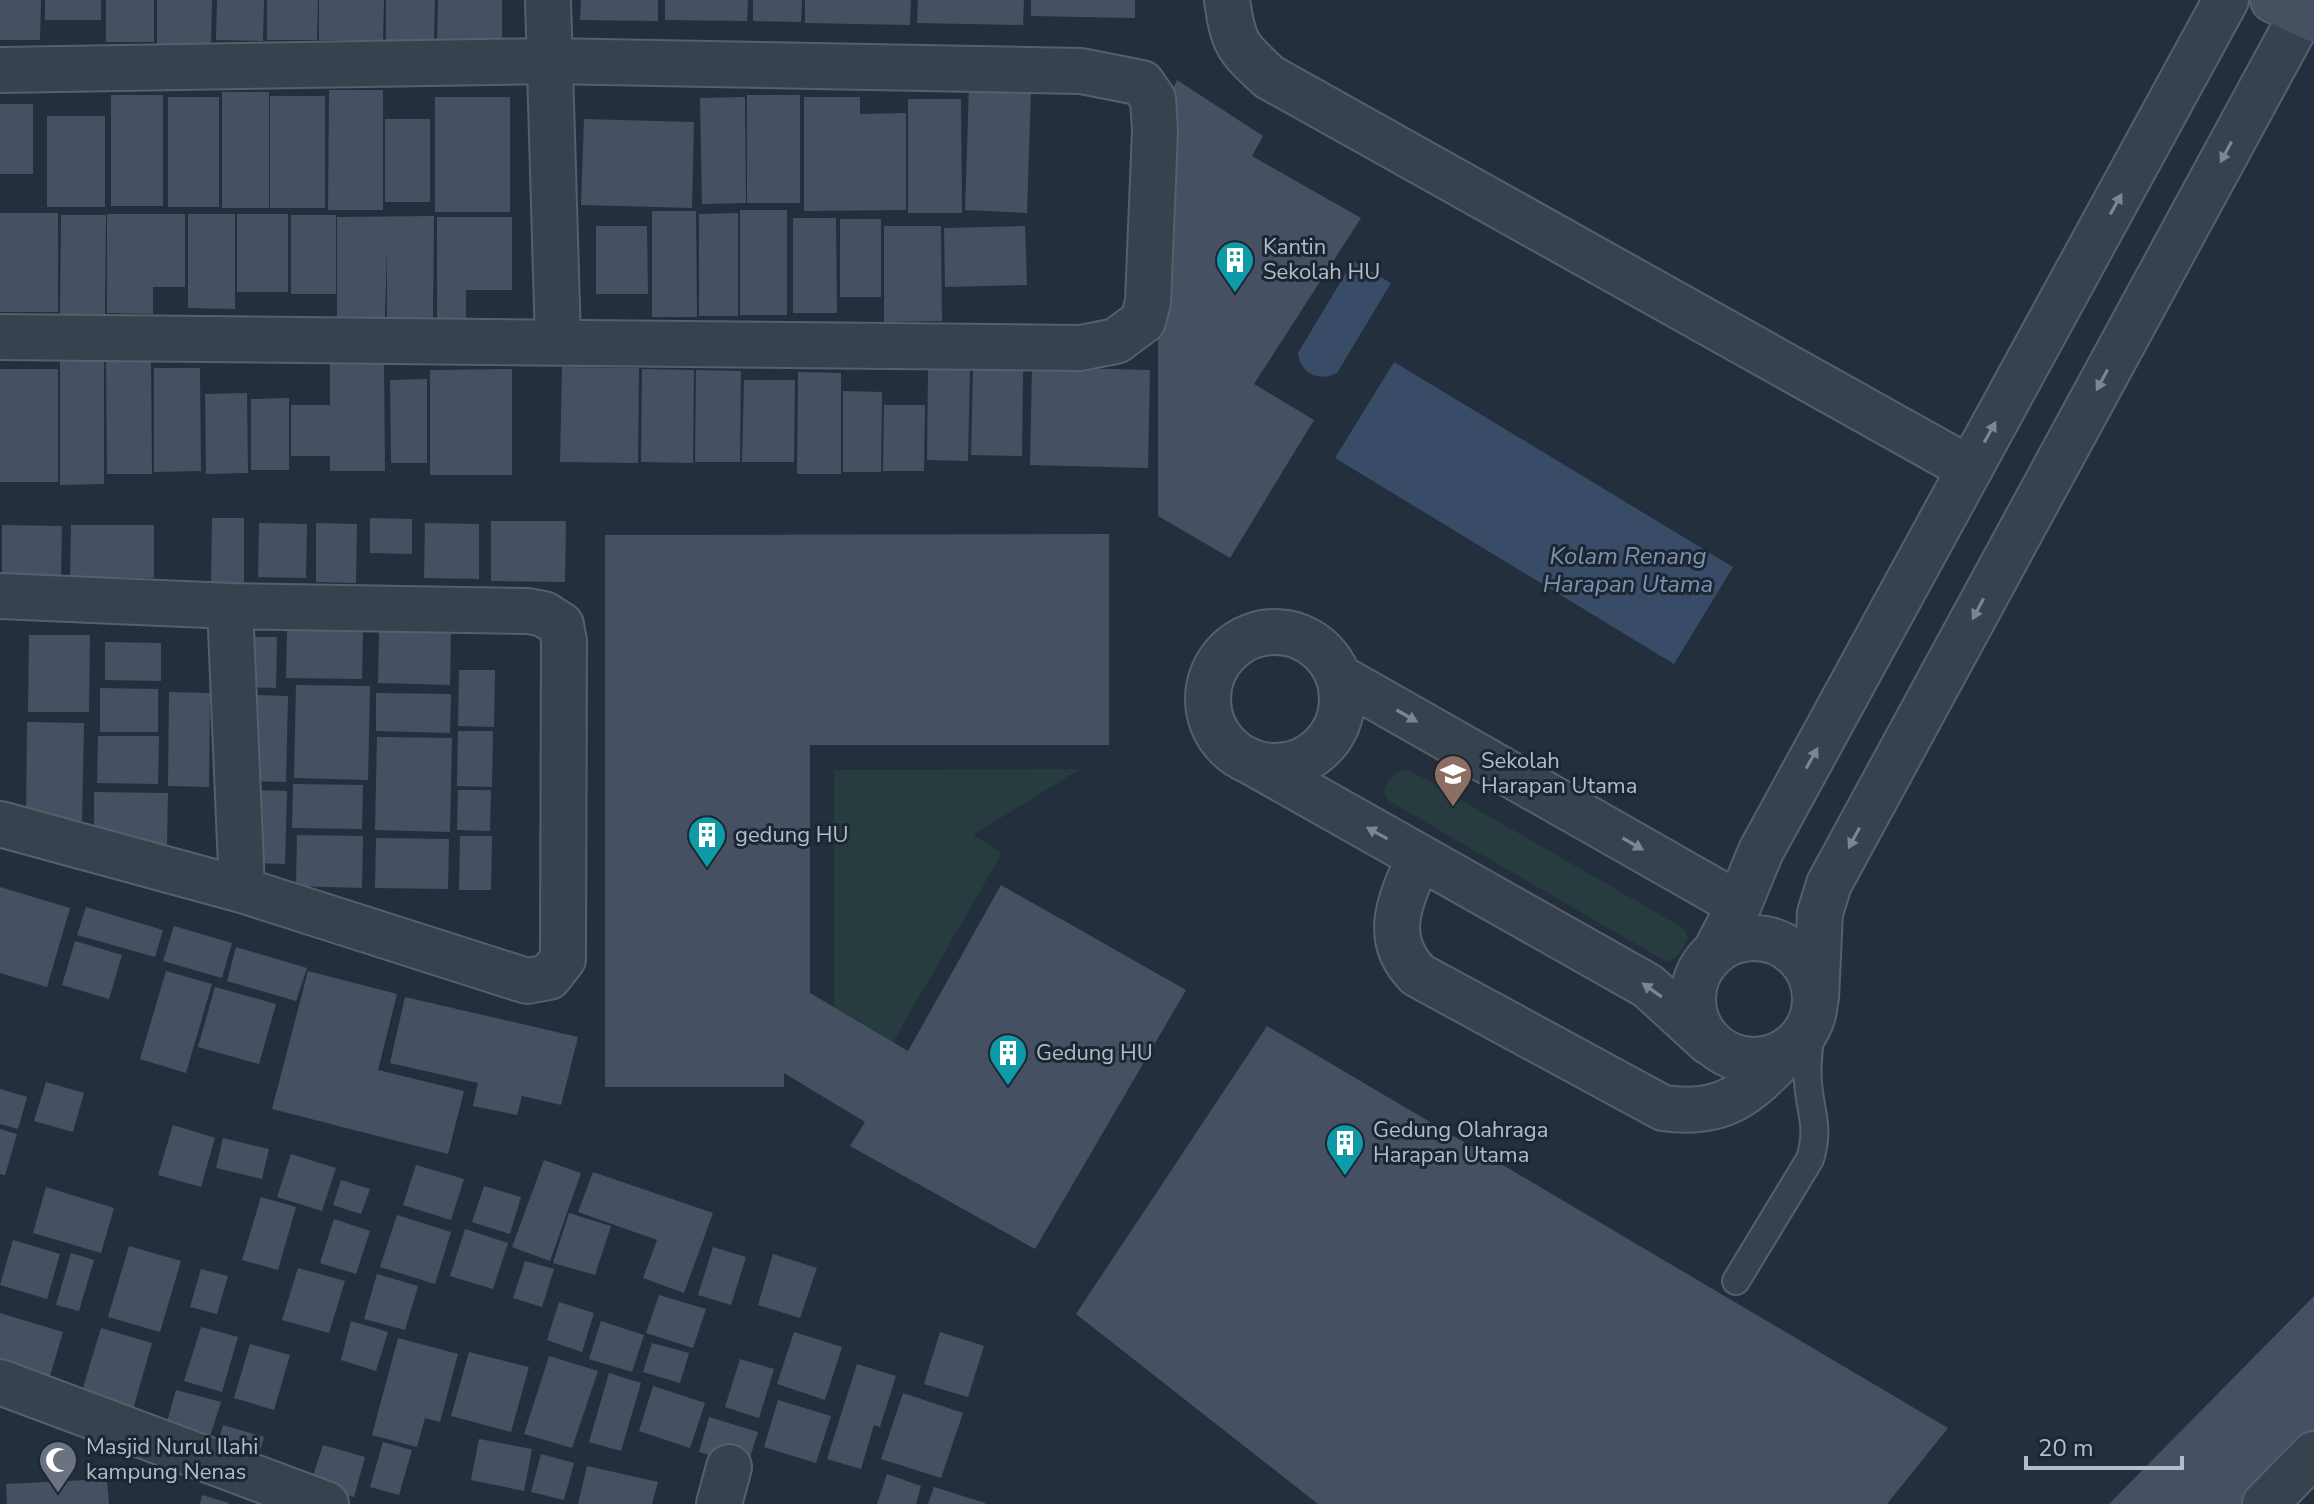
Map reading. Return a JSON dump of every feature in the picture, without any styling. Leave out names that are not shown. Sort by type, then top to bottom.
[{"type":"street","points":[[548,0],[558,341]]},
{"type":"street","points":[[1227,0],[1231,33],[1245,55],[1269,77],[1970,469]]},
{"type":"street","points":[[1709,1042],[1697,1025],[1692,1004],[1694,985],[1702,967],[1715,952],[1761,851],[2226,0]]},
{"type":"street","points":[[1248,760],[1270,765],[1291,763],[1311,756],[1328,741],[1338,721],[1343,699],[1339,677],[1328,657],[1311,642],[1291,633],[1268,632],[1246,637],[1228,650],[1214,668],[1208,689],[1209,711],[1216,731],[1230,749],[1248,760],[1419,857],[1648,986],[1709,1042],[1727,1054],[1748,1060],[1769,1059],[1806,1022],[1820,913],[1829,884],[2297,11]]},
{"type":"street","points":[[0,70],[548,61],[1081,71],[1142,83],[1153,99],[1155,130],[1148,302],[1143,321],[1116,341],[1080,348],[0,337]]},
{"type":"street","points":[[0,596],[230,606],[528,611],[544,614],[561,625],[564,641],[563,959],[549,977],[527,981],[242,890],[0,824]]},
{"type":"street","points":[[230,606],[242,890]]},
{"type":"street","points":[[1339,677],[1738,904]]},
{"type":"street","points":[[1419,857],[1399,905],[1397,925],[1403,957],[1411,968],[1418,975],[1663,1108],[1707,1108],[1742,1096],[1806,1022],[1812,978],[1803,962],[1789,948],[1770,940],[1751,937],[1731,942],[1715,952]]},
{"type":"street","points":[[0,1382],[326,1504]]},
{"type":"street","points":[[2265,1504],[2314,1454]]},
{"type":"lane","points":[[1736,1281],[1810,1159],[1816,1132],[1807,1070],[1806,1022]]},
{"type":"green space","points":[[1080,769],[973,835],[1002,853],[893,1042],[834,1007],[834,770]]},
{"type":"green space","points":[[1402,770],[1411,771],[1683,928],[1688,938],[1682,949],[1667,962],[1389,801],[1384,793],[1386,785],[1392,776]]},
{"type":"water","points":[[1353,261],[1391,283],[1337,373],[1317,376],[1307,371],[1298,353]]},
{"type":"water","name":"Kolam Renang Harapan Utama","points":[[1394,362],[1733,567],[1674,664],[1335,458]]},
{"type":"building","points":[[0,0],[41,0],[40,40],[0,40]]},
{"type":"building","points":[[45,0],[101,0],[101,20],[45,20]]},
{"type":"building","points":[[106,0],[154,0],[154,42],[106,42]]},
{"type":"building","points":[[157,0],[212,0],[211,45],[157,44]]},
{"type":"building","points":[[217,0],[264,0],[263,41],[216,40]]},
{"type":"building","points":[[267,0],[318,0],[317,40],[267,40]]},
{"type":"building","points":[[319,0],[384,0],[383,40],[319,40]]},
{"type":"building","points":[[386,0],[435,0],[434,40],[386,40]]},
{"type":"building","points":[[438,0],[502,0],[502,41],[437,40]]},
{"type":"building","points":[[581,0],[658,0],[658,21],[580,20]]},
{"type":"building","points":[[665,0],[748,0],[747,21],[665,20]]},
{"type":"building","points":[[753,0],[802,0],[801,22],[753,21]]},
{"type":"building","points":[[805,0],[911,0],[910,25],[805,23]]},
{"type":"building","points":[[918,0],[1024,0],[1023,25],[917,23]]},
{"type":"building","points":[[1031,0],[1135,0],[1135,18],[1031,16]]},
{"type":"building","name":"Kantin Sekolah HU","points":[[1177,80],[1263,136],[1252,156],[1361,218],[1254,384],[1314,420],[1230,558],[1158,516],[1158,89],[1170,95]]},
{"type":"building","points":[[969,88],[1031,90],[1027,213],[965,210]]},
{"type":"building","points":[[329,90],[383,90],[383,210],[328,210]]},
{"type":"building","points":[[222,92],[269,92],[269,208],[222,208]]},
{"type":"building","points":[[111,95],[163,95],[163,206],[111,206]]},
{"type":"building","points":[[747,95],[800,95],[800,203],[747,203]]},
{"type":"building","points":[[270,96],[325,96],[325,208],[270,208]]},
{"type":"building","points":[[168,97],[219,97],[219,207],[168,207]]},
{"type":"building","points":[[435,97],[510,97],[510,212],[435,212]]},
{"type":"building","points":[[745,97],[746,203],[702,204],[700,98]]},
{"type":"building","points":[[804,97],[860,97],[860,114],[906,113],[906,210],[804,211]]},
{"type":"building","points":[[908,99],[961,99],[962,213],[908,213]]},
{"type":"building","points":[[0,104],[33,104],[33,174],[0,174]]},
{"type":"building","points":[[47,116],[105,116],[105,207],[47,207]]},
{"type":"building","points":[[385,119],[430,119],[430,202],[385,202]]},
{"type":"building","points":[[584,119],[694,122],[692,208],[581,205]]},
{"type":"building","points":[[740,210],[787,210],[787,315],[740,315]]},
{"type":"building","points":[[652,211],[696,211],[697,317],[652,317]]},
{"type":"building","points":[[0,213],[58,213],[58,312],[0,312]]},
{"type":"building","points":[[738,213],[738,316],[699,316],[699,214]]},
{"type":"building","points":[[107,214],[185,214],[185,287],[153,287],[153,314],[107,313]]},
{"type":"building","points":[[188,214],[235,214],[235,309],[188,308]]},
{"type":"building","points":[[237,214],[288,214],[288,292],[237,292]]},
{"type":"building","points":[[61,215],[106,215],[105,317],[60,317]]},
{"type":"building","points":[[291,215],[336,215],[336,294],[291,294]]},
{"type":"building","points":[[434,216],[433,322],[387,322],[387,247],[385,318],[337,318],[337,217]]},
{"type":"building","points":[[437,217],[512,217],[512,290],[466,290],[466,322],[437,322]]},
{"type":"building","points":[[793,218],[836,218],[837,313],[793,313]]},
{"type":"building","points":[[840,219],[881,219],[881,297],[840,297]]},
{"type":"building","points":[[596,226],[647,226],[648,294],[596,294]]},
{"type":"building","points":[[884,226],[941,226],[942,321],[884,322]]},
{"type":"building","points":[[1025,226],[1027,285],[945,287],[944,228]]},
{"type":"building","points":[[106,360],[151,360],[152,474],[107,474]]},
{"type":"building","points":[[60,361],[104,361],[104,484],[60,485]]},
{"type":"building","points":[[330,362],[384,362],[385,471],[330,471],[330,456],[291,456],[291,405],[330,405]]},
{"type":"building","points":[[562,367],[639,368],[638,463],[560,462]]},
{"type":"building","points":[[1032,367],[1150,370],[1148,468],[1030,465]]},
{"type":"building","points":[[154,368],[200,368],[201,471],[154,472]]},
{"type":"building","points":[[928,368],[970,369],[968,461],[927,460]]},
{"type":"building","points":[[0,369],[58,369],[58,482],[0,482]]},
{"type":"building","points":[[512,369],[512,475],[430,475],[430,370]]},
{"type":"building","points":[[642,369],[694,370],[693,463],[641,462]]},
{"type":"building","points":[[696,370],[741,371],[740,462],[695,462]]},
{"type":"building","points":[[973,370],[1023,371],[1022,456],[971,455]]},
{"type":"building","points":[[798,372],[841,373],[841,474],[797,474]]},
{"type":"building","points":[[427,379],[427,463],[391,463],[390,380]]},
{"type":"building","points":[[744,380],[795,380],[794,462],[742,462]]},
{"type":"building","points":[[843,391],[882,392],[881,472],[843,472]]},
{"type":"building","points":[[247,393],[248,473],[206,474],[205,394]]},
{"type":"building","points":[[289,398],[289,470],[251,470],[251,399]]},
{"type":"building","points":[[884,405],[925,405],[924,471],[883,471]]},
{"type":"building","points":[[212,518],[244,518],[244,584],[211,584]]},
{"type":"building","points":[[370,518],[412,519],[412,554],[370,553]]},
{"type":"building","points":[[491,521],[566,521],[565,582],[491,581]]},
{"type":"building","points":[[259,523],[307,524],[306,578],[258,577]]},
{"type":"building","points":[[316,523],[357,524],[356,583],[316,582]]},
{"type":"building","points":[[425,523],[479,524],[479,579],[424,578]]},
{"type":"building","points":[[2,525],[62,526],[61,579],[2,578]]},
{"type":"building","points":[[71,525],[154,525],[154,578],[70,577]]},
{"type":"building","name":"gedung HU","points":[[1109,534],[1109,745],[810,745],[810,993],[908,1051],[1001,885],[1186,990],[1035,1249],[850,1146],[865,1122],[784,1073],[784,1087],[605,1087],[605,535]]},
{"type":"building","points":[[379,629],[451,629],[450,685],[378,683]]},
{"type":"building","points":[[287,630],[363,631],[362,679],[286,678]]},
{"type":"building","points":[[29,635],[90,635],[89,712],[28,712]]},
{"type":"building","points":[[246,637],[277,637],[276,688],[245,687]]},
{"type":"building","points":[[105,642],[161,643],[161,681],[105,680]]},
{"type":"building","points":[[459,670],[495,670],[494,727],[458,726]]},
{"type":"building","points":[[296,685],[370,686],[368,780],[294,778]]},
{"type":"building","points":[[100,688],[158,689],[158,732],[100,732]]},
{"type":"building","points":[[169,692],[210,693],[209,787],[168,786]]},
{"type":"building","points":[[376,693],[451,694],[450,733],[376,731]]},
{"type":"building","points":[[251,695],[288,696],[286,782],[249,781]]},
{"type":"building","points":[[27,722],[84,723],[82,821],[26,820]]},
{"type":"building","points":[[458,731],[493,731],[492,787],[457,786]]},
{"type":"building","points":[[98,736],[159,736],[158,784],[97,783]]},
{"type":"building","points":[[377,737],[452,738],[450,832],[375,830]]},
{"type":"building","points":[[293,784],[363,785],[362,829],[292,828]]},
{"type":"building","points":[[255,790],[287,791],[285,864],[254,863]]},
{"type":"building","points":[[458,790],[491,790],[490,831],[457,830]]},
{"type":"building","points":[[94,792],[168,793],[167,844],[94,843]]},
{"type":"building","points":[[297,835],[363,836],[362,888],[296,886]]},
{"type":"building","points":[[460,836],[492,836],[491,890],[459,890]]},
{"type":"building","points":[[376,838],[449,839],[448,889],[375,888]]},
{"type":"building","points":[[0,887],[70,908],[47,987],[0,973]]},
{"type":"building","points":[[86,907],[163,930],[155,957],[77,935]]},
{"type":"building","points":[[174,926],[232,943],[222,978],[163,961]]},
{"type":"building","points":[[75,941],[122,955],[109,999],[62,985]]},
{"type":"building","points":[[236,947],[307,968],[296,1001],[227,981]]},
{"type":"building","points":[[166,971],[212,984],[186,1073],[140,1059]]},
{"type":"building","points":[[308,971],[397,994],[378,1070],[464,1091],[448,1154],[272,1109]]},
{"type":"building","points":[[215,987],[276,1004],[259,1064],[198,1047]]},
{"type":"building","points":[[405,997],[578,1037],[561,1105],[522,1096],[517,1115],[473,1106],[478,1083],[390,1063]]},
{"type":"building","name":"Gedung Olahraga Harapan Utama","points":[[1267,1026],[1948,1428],[1887,1504],[1318,1504],[1076,1314]]},
{"type":"building","points":[[46,1082],[84,1093],[73,1132],[34,1121]]},
{"type":"building","points":[[0,1089],[27,1097],[18,1129],[0,1124]]},
{"type":"building","points":[[173,1125],[215,1138],[201,1187],[158,1175]]},
{"type":"building","points":[[0,1129],[17,1134],[5,1175],[0,1174]]},
{"type":"building","points":[[223,1138],[269,1149],[262,1179],[216,1168]]},
{"type":"building","points":[[291,1154],[336,1168],[322,1211],[277,1197]]},
{"type":"building","points":[[544,1160],[581,1173],[550,1261],[512,1247]]},
{"type":"building","points":[[416,1165],[464,1179],[451,1220],[403,1205]]},
{"type":"building","points":[[593,1172],[713,1213],[684,1293],[643,1278],[657,1240],[578,1212]]},
{"type":"building","points":[[341,1180],[370,1189],[361,1214],[333,1205]]},
{"type":"building","points":[[484,1186],[521,1197],[510,1234],[472,1222]]},
{"type":"building","points":[[46,1187],[114,1208],[101,1253],[33,1233]]},
{"type":"building","points":[[261,1197],[296,1207],[278,1270],[242,1260]]},
{"type":"building","points":[[569,1213],[611,1226],[595,1275],[553,1263]]},
{"type":"building","points":[[397,1215],[451,1232],[435,1284],[380,1267]]},
{"type":"building","points":[[334,1219],[370,1231],[356,1274],[320,1263]]},
{"type":"building","points":[[465,1229],[508,1243],[493,1289],[450,1276]]},
{"type":"building","points":[[13,1240],[60,1254],[47,1299],[0,1285]]},
{"type":"building","points":[[129,1246],[181,1261],[160,1332],[108,1317]]},
{"type":"building","points":[[713,1247],[746,1257],[731,1305],[698,1295]]},
{"type":"building","points":[[71,1253],[94,1260],[79,1311],[56,1305]]},
{"type":"building","points":[[773,1254],[817,1268],[800,1318],[758,1305]]},
{"type":"building","points":[[525,1261],[554,1269],[542,1307],[513,1298]]},
{"type":"building","points":[[298,1268],[345,1281],[329,1333],[282,1320]]},
{"type":"building","points":[[201,1269],[228,1276],[217,1314],[190,1307]]},
{"type":"building","points":[[377,1274],[418,1286],[405,1330],[364,1319]]},
{"type":"building","points":[[659,1295],[706,1309],[693,1348],[646,1333]]},
{"type":"building","points":[[2314,1296],[2314,1431],[2242,1504],[2109,1504]]},
{"type":"building","points":[[559,1302],[594,1313],[582,1352],[547,1340]]},
{"type":"building","points":[[0,1313],[63,1332],[48,1383],[0,1369]]},
{"type":"building","points":[[351,1321],[388,1332],[376,1371],[341,1360]]},
{"type":"building","points":[[601,1321],[644,1335],[632,1372],[589,1359]]},
{"type":"building","points":[[201,1327],[238,1337],[222,1392],[184,1381]]},
{"type":"building","points":[[101,1328],[152,1343],[132,1413],[80,1398]]},
{"type":"building","points":[[794,1332],[842,1347],[825,1400],[777,1384]]},
{"type":"building","points":[[940,1332],[984,1346],[968,1397],[924,1384]]},
{"type":"building","points":[[398,1338],[458,1354],[440,1422],[425,1418],[417,1447],[372,1435]]},
{"type":"building","points":[[652,1343],[689,1353],[680,1383],[643,1372]]},
{"type":"building","points":[[250,1344],[290,1355],[274,1410],[234,1398]]},
{"type":"building","points":[[469,1352],[529,1367],[511,1432],[451,1416]]},
{"type":"building","points":[[549,1356],[598,1371],[572,1448],[524,1434]]},
{"type":"building","points":[[740,1359],[774,1369],[759,1418],[725,1407]]},
{"type":"building","points":[[857,1364],[896,1376],[880,1427],[874,1425],[861,1469],[827,1459]]},
{"type":"building","points":[[609,1373],[641,1383],[621,1451],[589,1442]]},
{"type":"building","points":[[653,1386],[705,1403],[690,1448],[639,1431]]},
{"type":"building","points":[[176,1390],[221,1402],[208,1442],[165,1429]]},
{"type":"building","points":[[903,1393],[963,1413],[941,1478],[881,1459]]},
{"type":"building","points":[[778,1400],[831,1416],[816,1463],[764,1447]]},
{"type":"building","points":[[709,1417],[758,1432],[747,1467],[699,1452]]},
{"type":"building","points":[[223,1425],[264,1437],[256,1464],[215,1453]]},
{"type":"building","points":[[479,1439],[532,1449],[524,1491],[471,1480]]},
{"type":"building","points":[[383,1442],[412,1450],[399,1495],[370,1487]]},
{"type":"building","points":[[323,1445],[365,1457],[354,1497],[310,1485]]},
{"type":"building","points":[[541,1454],[574,1463],[564,1500],[531,1492]]},
{"type":"building","points":[[587,1466],[658,1482],[652,1504],[578,1504]]},
{"type":"building","points":[[887,1474],[921,1486],[916,1504],[877,1504]]},
{"type":"building","name":"Masjid Nurul Ilahi kampung Nenas","points":[[107,1479],[109,1504],[7,1504],[6,1484]]},
{"type":"building","points":[[934,1487],[985,1503],[985,1504],[928,1504]]},
{"type":"building","points":[[202,1495],[229,1503],[229,1504],[200,1504]]},
{"type":"place","name":"Kantin Sekolah HU","points":[[1235,294]]},
{"type":"place","name":"Sekolah Harapan Utama","points":[[1453,808]]},
{"type":"place","name":"gedung HU","points":[[707,869]]},
{"type":"place","name":"Gedung HU","points":[[1008,1087]]},
{"type":"place","name":"Gedung Olahraga Harapan Utama","points":[[1345,1177]]},
{"type":"place","name":"Masjid Nurul Ilahi kampung Nenas","points":[[58,1494]]}]
